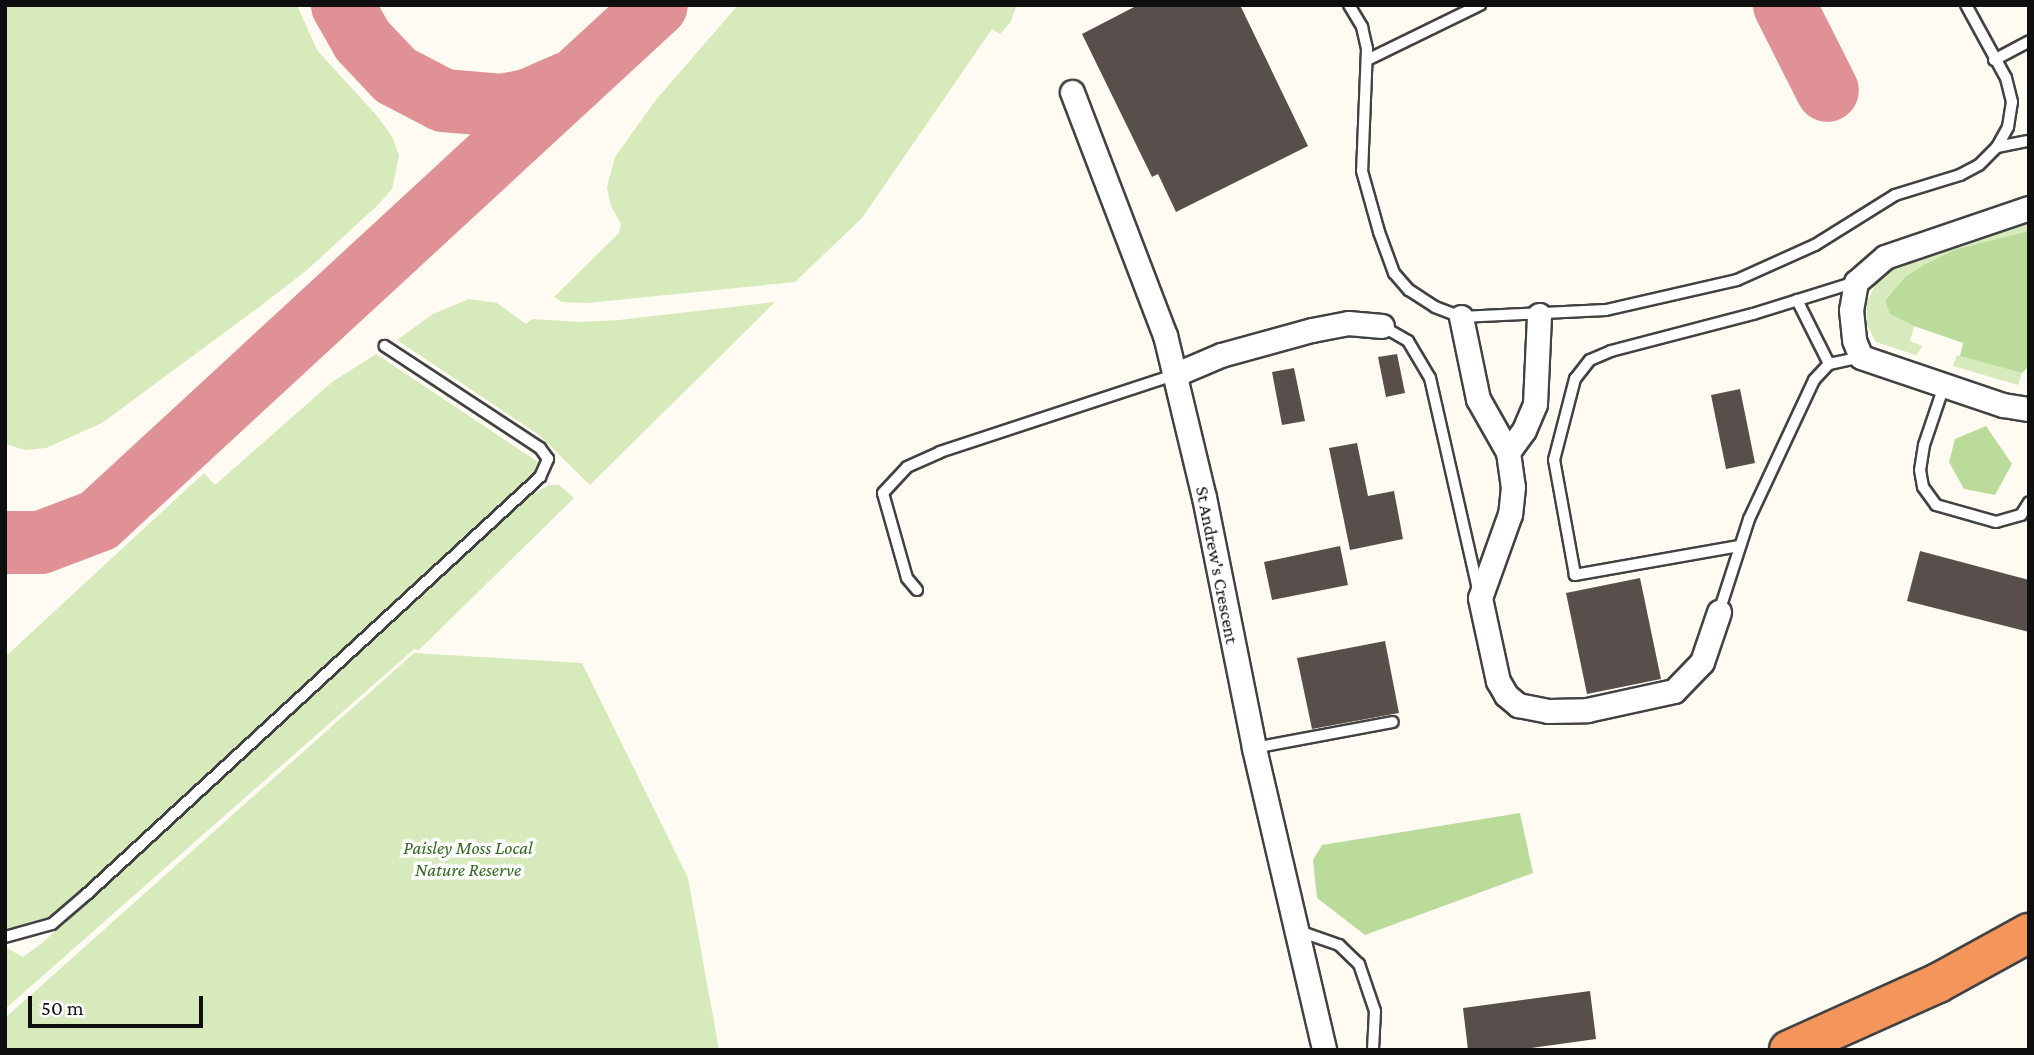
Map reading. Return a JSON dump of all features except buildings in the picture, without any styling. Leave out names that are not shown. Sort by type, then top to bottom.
[{"type":"highway","points":[[1789,1050],[1938,983],[2029,933]]},
{"type":"street","name":"St Andrew's Crescent","points":[[1072,92],[1165,335],[1204,497],[1254,748],[1324,1050]]},
{"type":"street","points":[[2029,208],[1885,257],[1856,282],[1851,310],[1854,340],[1861,357],[2003,405],[2029,409]]},
{"type":"street","points":[[1508,452],[1524,430],[1535,404],[1539,315]]},
{"type":"street","points":[[1461,317],[1478,399],[1508,452],[1513,487],[1510,514],[1479,598],[1498,681],[1506,695],[1518,705],[1548,711],[1587,710],[1674,691],[1702,662],[1719,612]]},
{"type":"street","points":[[1174,375],[1222,355],[1312,330],[1348,323],[1382,326]]},
{"type":"street","points":[[2003,405],[2029,400]]},
{"type":"lane","points":[[1349,5],[1362,27],[1367,60],[1362,171],[1390,263],[1394,273],[1409,290],[1435,307],[1461,317],[1606,310],[1737,280],[1815,245],[1895,195],[1960,175],[1979,165],[1997,147],[2008,127],[2011,102],[2006,78],[1966,5]]},
{"type":"lane","points":[[1367,60],[1480,5]]},
{"type":"lane","points":[[1994,60],[2029,41]]},
{"type":"lane","points":[[1997,147],[2029,141]]},
{"type":"lane","points":[[1739,546],[1575,575],[1554,460],[1575,379],[1590,360],[1611,351],[1856,282]]},
{"type":"lane","points":[[1797,300],[1829,364]]},
{"type":"lane","points":[[1382,326],[1408,341],[1430,378],[1479,598]]},
{"type":"lane","points":[[5,937],[25,934],[52,923],[87,894],[540,477],[548,459],[540,448],[385,346]]},
{"type":"lane","points":[[1719,612],[1739,546],[1814,380],[1829,364],[1861,357]]},
{"type":"lane","points":[[917,590],[907,578],[883,494],[907,467],[940,452],[1174,375]]},
{"type":"lane","points":[[1944,386],[1924,445],[1920,470],[1923,486],[1929,496],[1936,505],[1996,522],[2021,515],[2029,502]]},
{"type":"lane","points":[[1254,748],[1392,722]]},
{"type":"lane","points":[[1296,930],[1339,945],[1359,964],[1375,1011],[1373,1050]]},
{"type":"green space","points":[[5,5],[297,5],[317,50],[378,117],[393,138],[399,156],[392,189],[307,270],[102,423],[46,448],[25,450],[5,444]]},
{"type":"green space","points":[[738,5],[1017,5],[1010,23],[1000,34],[992,29],[862,218],[795,282],[587,303],[562,302],[554,297],[619,233],[621,224],[611,206],[607,187],[615,157],[655,101]]},
{"type":"green space","points":[[2029,222],[2029,231],[1957,249],[1925,264],[1905,277],[1885,299],[1891,314],[1914,326],[1910,341],[1923,346],[1916,355],[1876,342],[1867,325],[1867,302],[1878,279],[1888,270],[1901,262]]},
{"type":"green space","points":[[2029,231],[2029,366],[2022,373],[1960,356],[1963,343],[1914,326],[1890,314],[1885,300],[1905,277],[1925,264],[1957,249]]},
{"type":"green space","points":[[469,299],[497,303],[526,324],[532,319],[582,322],[619,320],[775,302],[590,485],[539,435],[397,340],[433,314]]},
{"type":"green space","points":[[376,354],[538,462],[534,472],[83,892],[51,918],[5,929],[5,657],[204,473],[215,485],[332,382]]},
{"type":"green space","points":[[1957,355],[2022,373],[2018,385],[1953,366]]},
{"type":"green space","points":[[1986,426],[2012,464],[1995,495],[1964,489],[1949,462],[1955,439]]},
{"type":"green space","points":[[549,485],[559,485],[574,498],[419,650],[414,649],[5,1009],[5,947],[23,957],[41,944],[525,499]]},
{"type":"green space","name":"Paisley Moss Local Nature Reserve","points":[[414,653],[582,663],[688,878],[719,1050],[5,1050],[5,1018]]},
{"type":"green space","points":[[1520,813],[1533,873],[1365,935],[1317,898],[1313,860],[1322,845]]},
{"type":"taxiway","points":[[342,5],[362,40],[395,75],[443,100],[501,105],[527,100],[566,83]]},
{"type":"taxiway","points":[[5,542],[40,542],[98,520],[656,5]]},
{"type":"taxiway","points":[[1784,5],[1827,90]]}]
